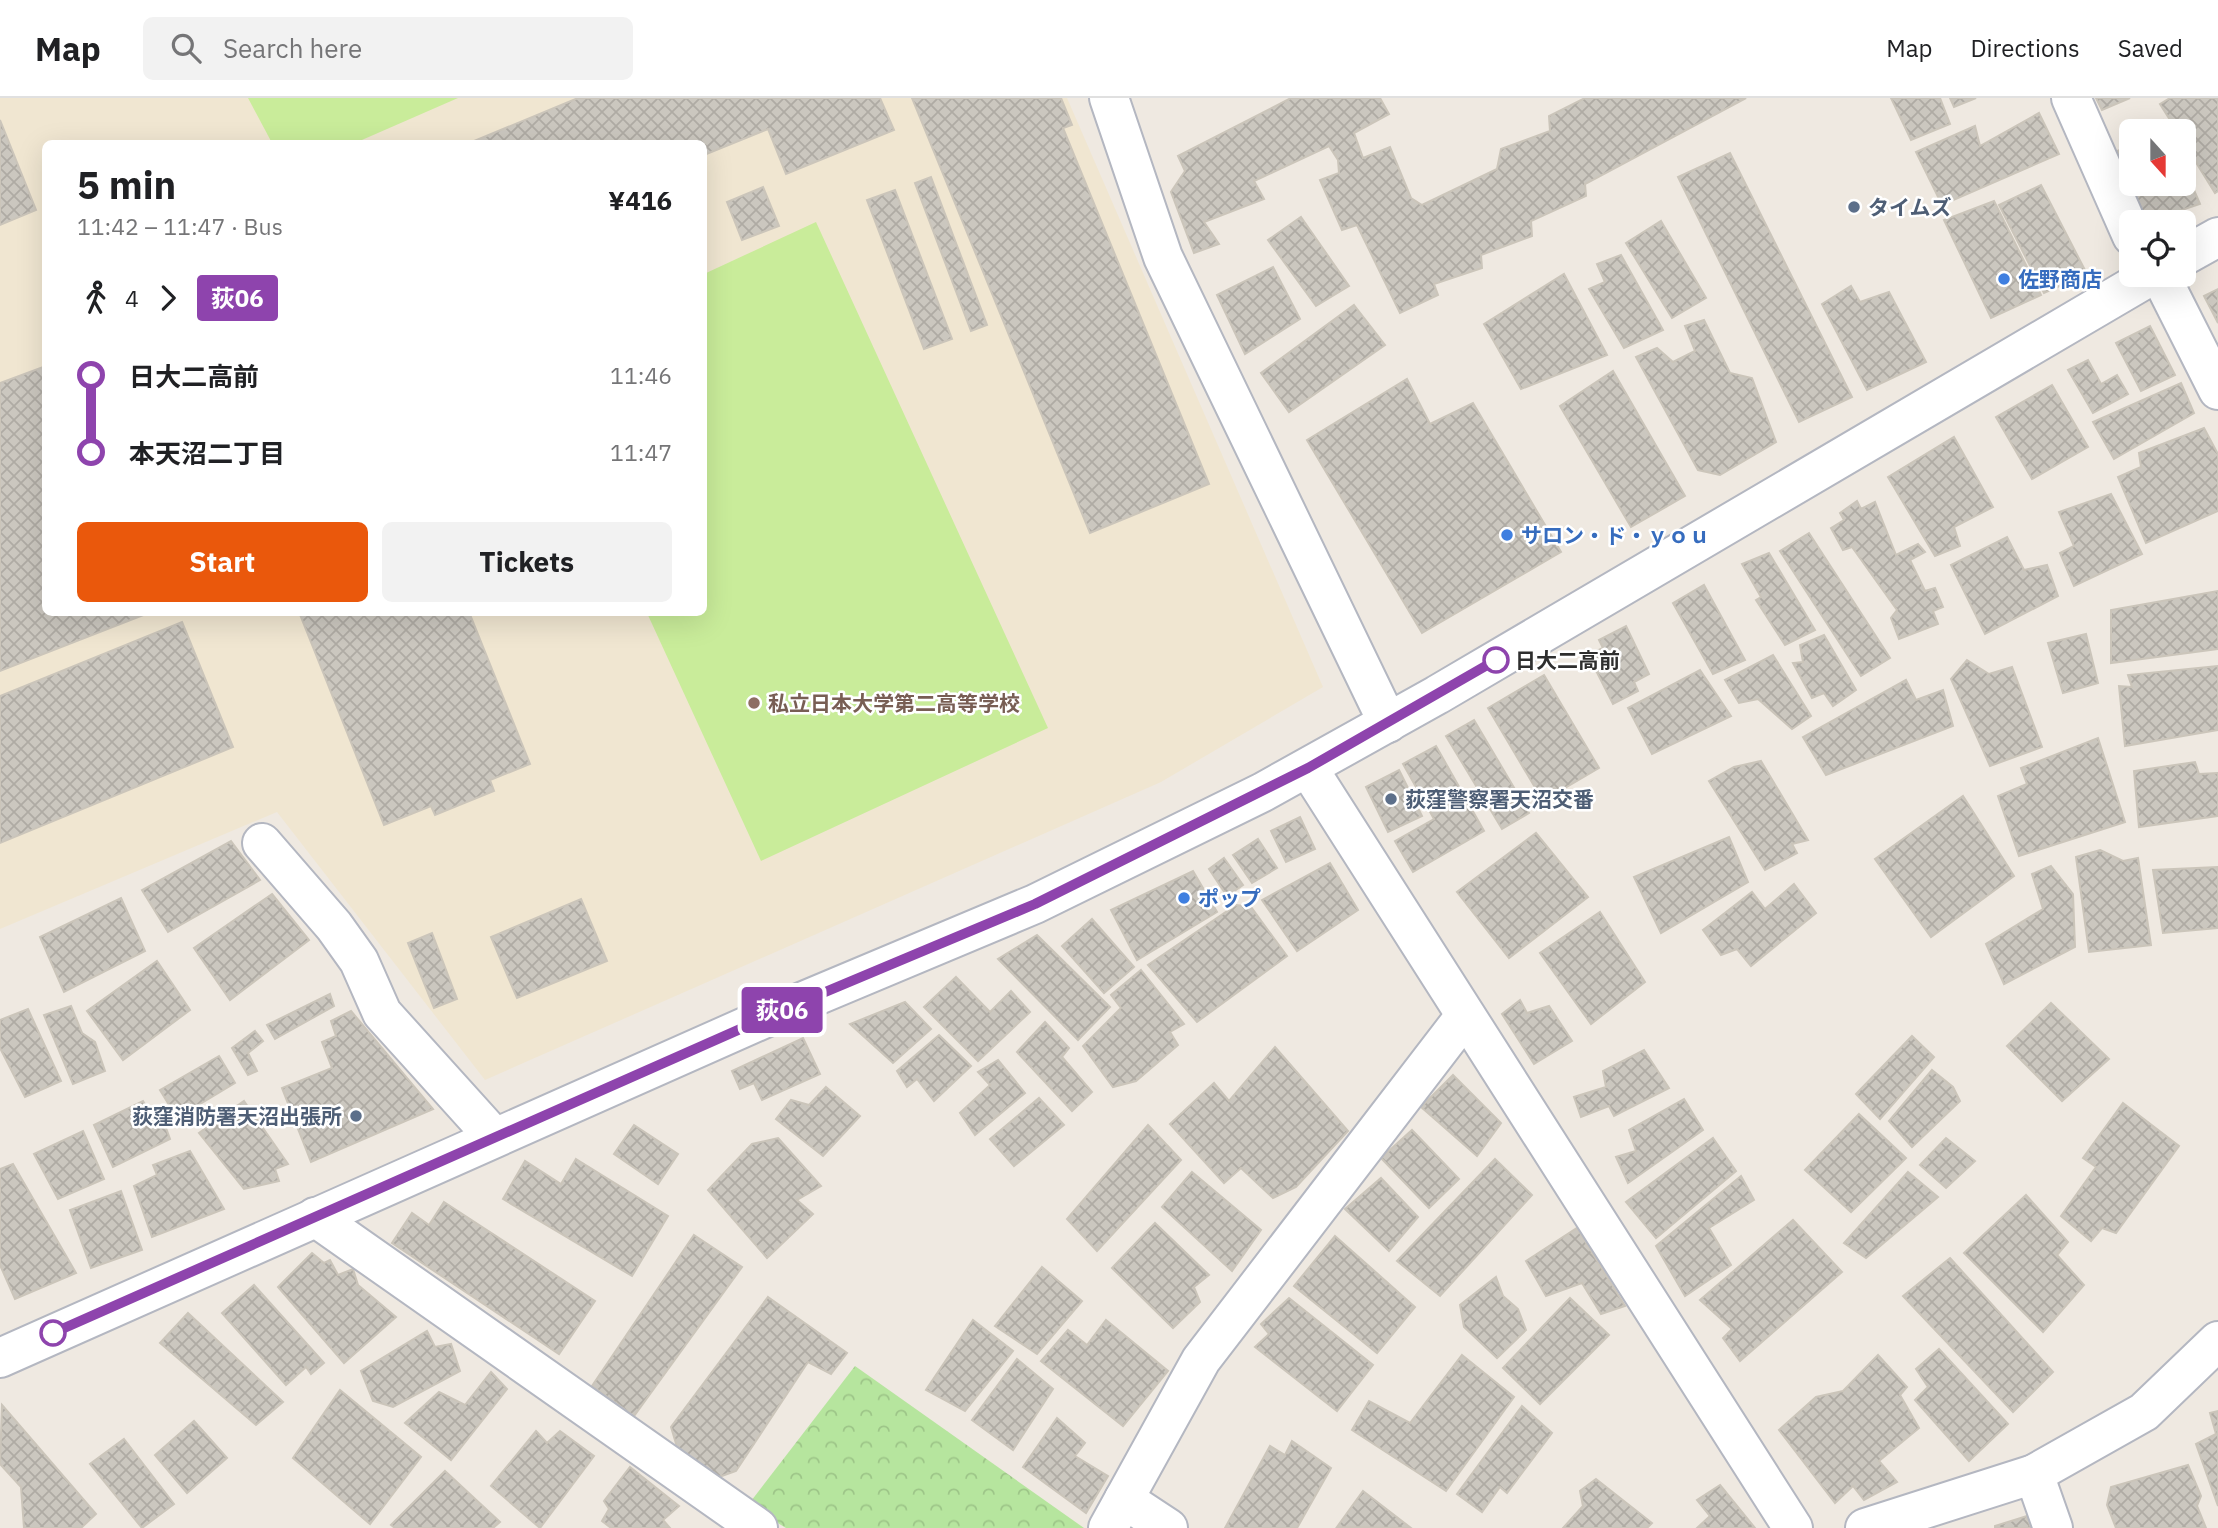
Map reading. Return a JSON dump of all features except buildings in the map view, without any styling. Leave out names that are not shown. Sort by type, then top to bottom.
[{"type":"street","points":[[1109,98],[1163,257],[1388,723]]},
{"type":"street","points":[[2071,98],[2121,210]]},
{"type":"street","points":[[2196,249],[2218,237]]},
{"type":"street","points":[[0,1358],[799,1003],[1035,904],[1308,768],[2131,287]]},
{"type":"street","points":[[2166,287],[2218,390]]},
{"type":"street","points":[[1308,768],[1793,1528]]},
{"type":"street","points":[[262,843],[334,926],[359,961],[382,1013],[494,1137]]},
{"type":"street","points":[[1168,1528],[1116,1513],[1200,1360],[1465,1016]]},
{"type":"street","points":[[315,1217],[758,1528]]},
{"type":"street","points":[[1865,1528],[2034,1475],[2144,1412],[2218,1341]]},
{"type":"street","points":[[2034,1475],[2053,1528]]},
{"type":"shaded area","points":[[0,98],[1067,98],[1323,687],[1161,782],[485,1080],[277,812],[0,929]]},
{"type":"green space","points":[[248,98],[458,98],[362,140],[270,140]]},
{"type":"green space","points":[[816,222],[1048,728],[761,861],[648,616],[707,616],[707,273]]},
{"type":"green space","points":[[855,1366],[1084,1528],[786,1528],[748,1505]]},
{"type":"bus line","name":"荻06","points":[[53,1333],[799,1003],[1035,904],[1263,792],[1405,714],[1496,660]]},
{"type":"place","name":"タイムズ","points":[[1854,207]]},
{"type":"place","name":"佐野商店","points":[[2004,279]]},
{"type":"place","name":"サロン・ド・ｙｏｕ","points":[[1507,535]]},
{"type":"place","name":"日大二高前","points":[[1496,660]]},
{"type":"place","name":"私立日本大学第二高等学校","points":[[754,703]]},
{"type":"place","name":"荻窪警察署天沼交番","points":[[1391,799]]},
{"type":"place","name":"ポップ","points":[[1184,898]]},
{"type":"place","name":"荻窪消防署天沼出張所","points":[[356,1116]]}]
